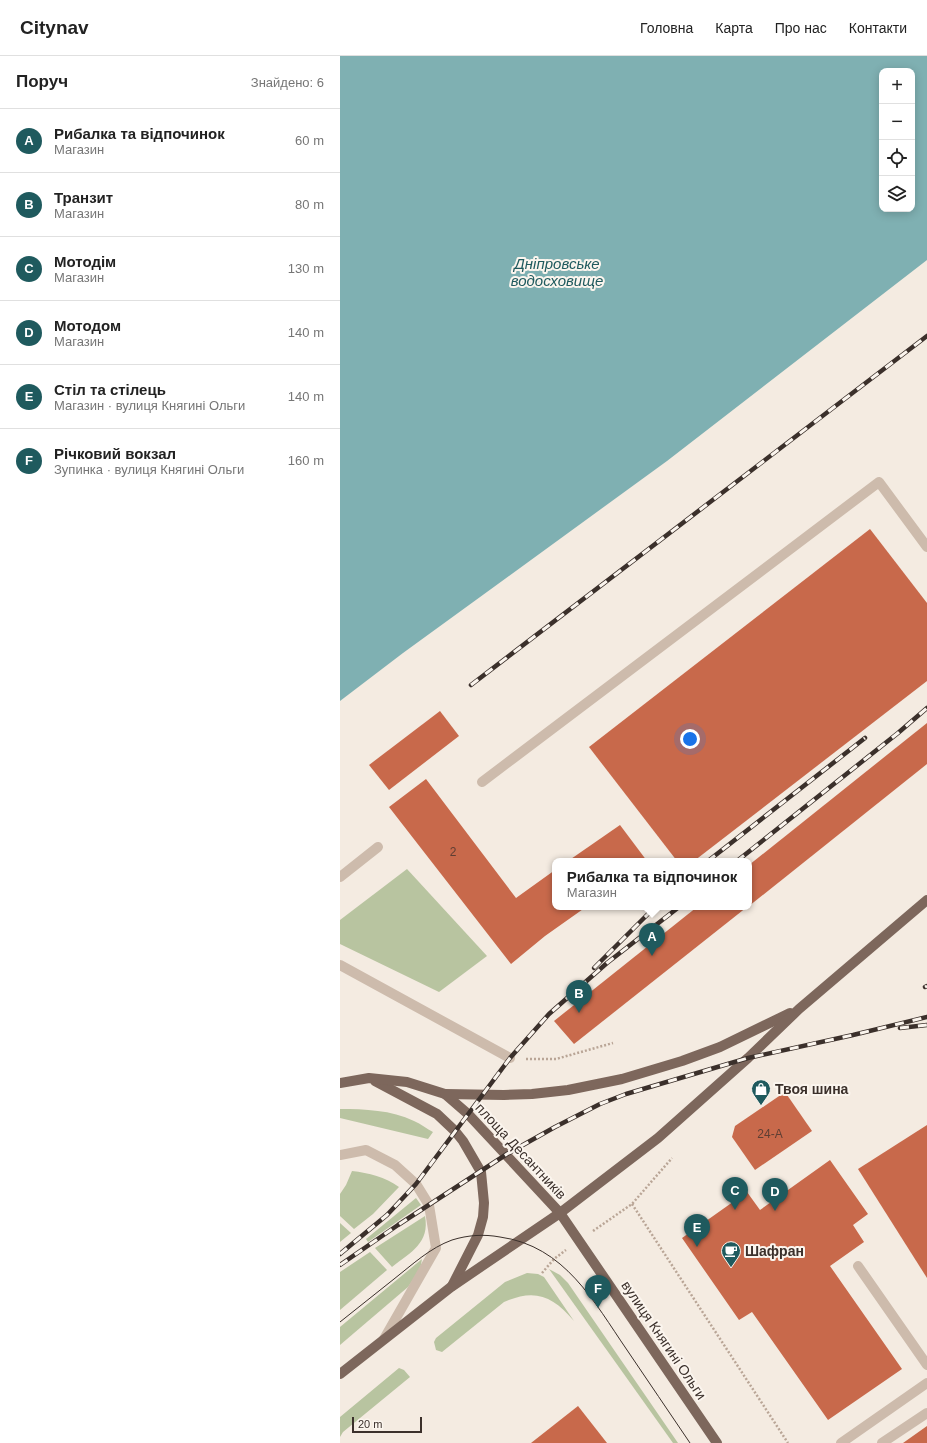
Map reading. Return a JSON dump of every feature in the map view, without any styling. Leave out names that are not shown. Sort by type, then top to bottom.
[{"type":"main road","points":[[560,1213],[658,1138],[748,1058],[799,1009],[927,900]]},
{"type":"main road","points":[[445,1094],[532,1094],[568,1090],[622,1079],[682,1061],[720,1047],[799,1009]]},
{"type":"main road","points":[[369,1078],[437,1114],[463,1141],[481,1172],[484,1203],[478,1235],[451,1287]]},
{"type":"main road","name":"площа Десантників","points":[[340,1083],[369,1078],[407,1082],[445,1094],[468,1114],[560,1213],[451,1287],[340,1374]]},
{"type":"main road","name":"вулиця Княгині Ольги","points":[[560,1213],[717,1443]]},
{"type":"lane","points":[[482,782],[879,482],[927,547]]},
{"type":"lane","points":[[340,877],[378,847]]},
{"type":"lane","points":[[340,965],[510,1058]]},
{"type":"lane","points":[[340,1155],[366,1150],[395,1165],[416,1184],[429,1205],[436,1248],[383,1340]]},
{"type":"lane","points":[[858,1266],[927,1365]]},
{"type":"lane","points":[[841,1443],[927,1383]]},
{"type":"lane","points":[[882,1443],[927,1413]]},
{"type":"path","points":[[510,1058],[556,1059],[613,1043]]},
{"type":"path","points":[[672,1158],[632,1204],[788,1443]]},
{"type":"green space","points":[[407,869],[487,956],[439,992],[340,944],[340,920]]},
{"type":"green space","points":[[340,1109],[368,1110],[396,1114],[417,1122],[433,1132],[428,1139],[340,1118]]},
{"type":"green space","points":[[352,1171],[377,1176],[399,1187],[373,1214],[354,1229],[340,1216],[340,1194]]},
{"type":"green space","points":[[416,1198],[421,1205],[368,1242],[366,1239]]},
{"type":"green space","points":[[425,1216],[425,1233],[422,1240],[418,1246],[392,1267],[375,1248]]},
{"type":"green space","points":[[340,1223],[351,1233],[340,1242]]},
{"type":"green space","points":[[370,1252],[387,1270],[340,1310],[340,1272]]},
{"type":"green space","points":[[422,1259],[420,1270],[408,1287],[340,1345],[340,1327]]},
{"type":"green space","points":[[549,1269],[560,1275],[568,1283],[678,1443],[673,1443]]},
{"type":"green space","points":[[527,1273],[538,1274],[544,1277],[574,1321],[566,1312],[551,1300],[534,1295],[515,1298],[504,1302],[442,1352],[436,1350],[434,1342],[436,1338],[505,1282]]},
{"type":"green space","points":[[399,1368],[404,1370],[410,1377],[343,1432],[340,1437],[340,1417]]},
{"type":"water","name":"Дніпровське водосховище","points":[[340,56],[927,56],[927,260],[667,461],[403,653],[340,701]]},
{"type":"building","points":[[870,529],[927,603],[927,681],[698,858],[675,858],[589,747]]},
{"type":"building","points":[[440,711],[459,736],[389,790],[369,765]]},
{"type":"building","points":[[927,723],[927,764],[752,904],[752,863]]},
{"type":"building","points":[[426,779],[516,898],[552,872],[552,910],[582,910],[545,936],[511,964],[389,807]]},
{"type":"building","points":[[620,825],[645,858],[572,858]]},
{"type":"building","points":[[693,910],[743,910],[574,1044],[554,1021]]},
{"type":"building","points":[[785,1092],[812,1131],[755,1170],[732,1137],[735,1126]]},
{"type":"building","points":[[927,1125],[927,1278],[858,1169]]},
{"type":"building","points":[[830,1160],[868,1214],[853,1225],[864,1242],[830,1266],[902,1369],[828,1420],[752,1312],[739,1320],[682,1238],[747,1192],[760,1210]]},
{"type":"building","points":[[578,1406],[607,1443],[531,1443]]},
{"type":"building","points":[[927,1426],[927,1443],[903,1443]]},
{"type":"tram line","points":[[340,1322],[422,1257],[444,1243],[464,1237],[482,1235],[523,1242],[543,1252],[560,1264],[576,1279],[602,1313],[690,1443]]},
{"type":"railway","points":[[471,685],[927,336]]},
{"type":"railway","points":[[741,858],[898,733],[927,708]]},
{"type":"railway","points":[[712,858],[865,738]]},
{"type":"railway","points":[[594,968],[652,910]]},
{"type":"railway","points":[[340,1254],[387,1215],[416,1184],[510,1058],[549,1014],[607,963],[675,910]]},
{"type":"railway","points":[[340,1265],[398,1225],[507,1154],[600,1104],[626,1094],[748,1058],[927,1017]]},
{"type":"railway","points":[[900,1028],[927,1025]]},
{"type":"place","name":"Рибалка та відпочинок","points":[[652,956]]},
{"type":"place","name":"Транзит","points":[[579,1013]]},
{"type":"place","name":"Твоя шина","points":[[761,1106]]},
{"type":"place","name":"Мотодім","points":[[735,1210]]},
{"type":"place","name":"Мотодом","points":[[775,1211]]},
{"type":"place","name":"Стіл та стілець","points":[[697,1247]]},
{"type":"place","name":"Шафран","points":[[731,1268]]},
{"type":"place","name":"Річковий вокзал","points":[[598,1308]]}]
